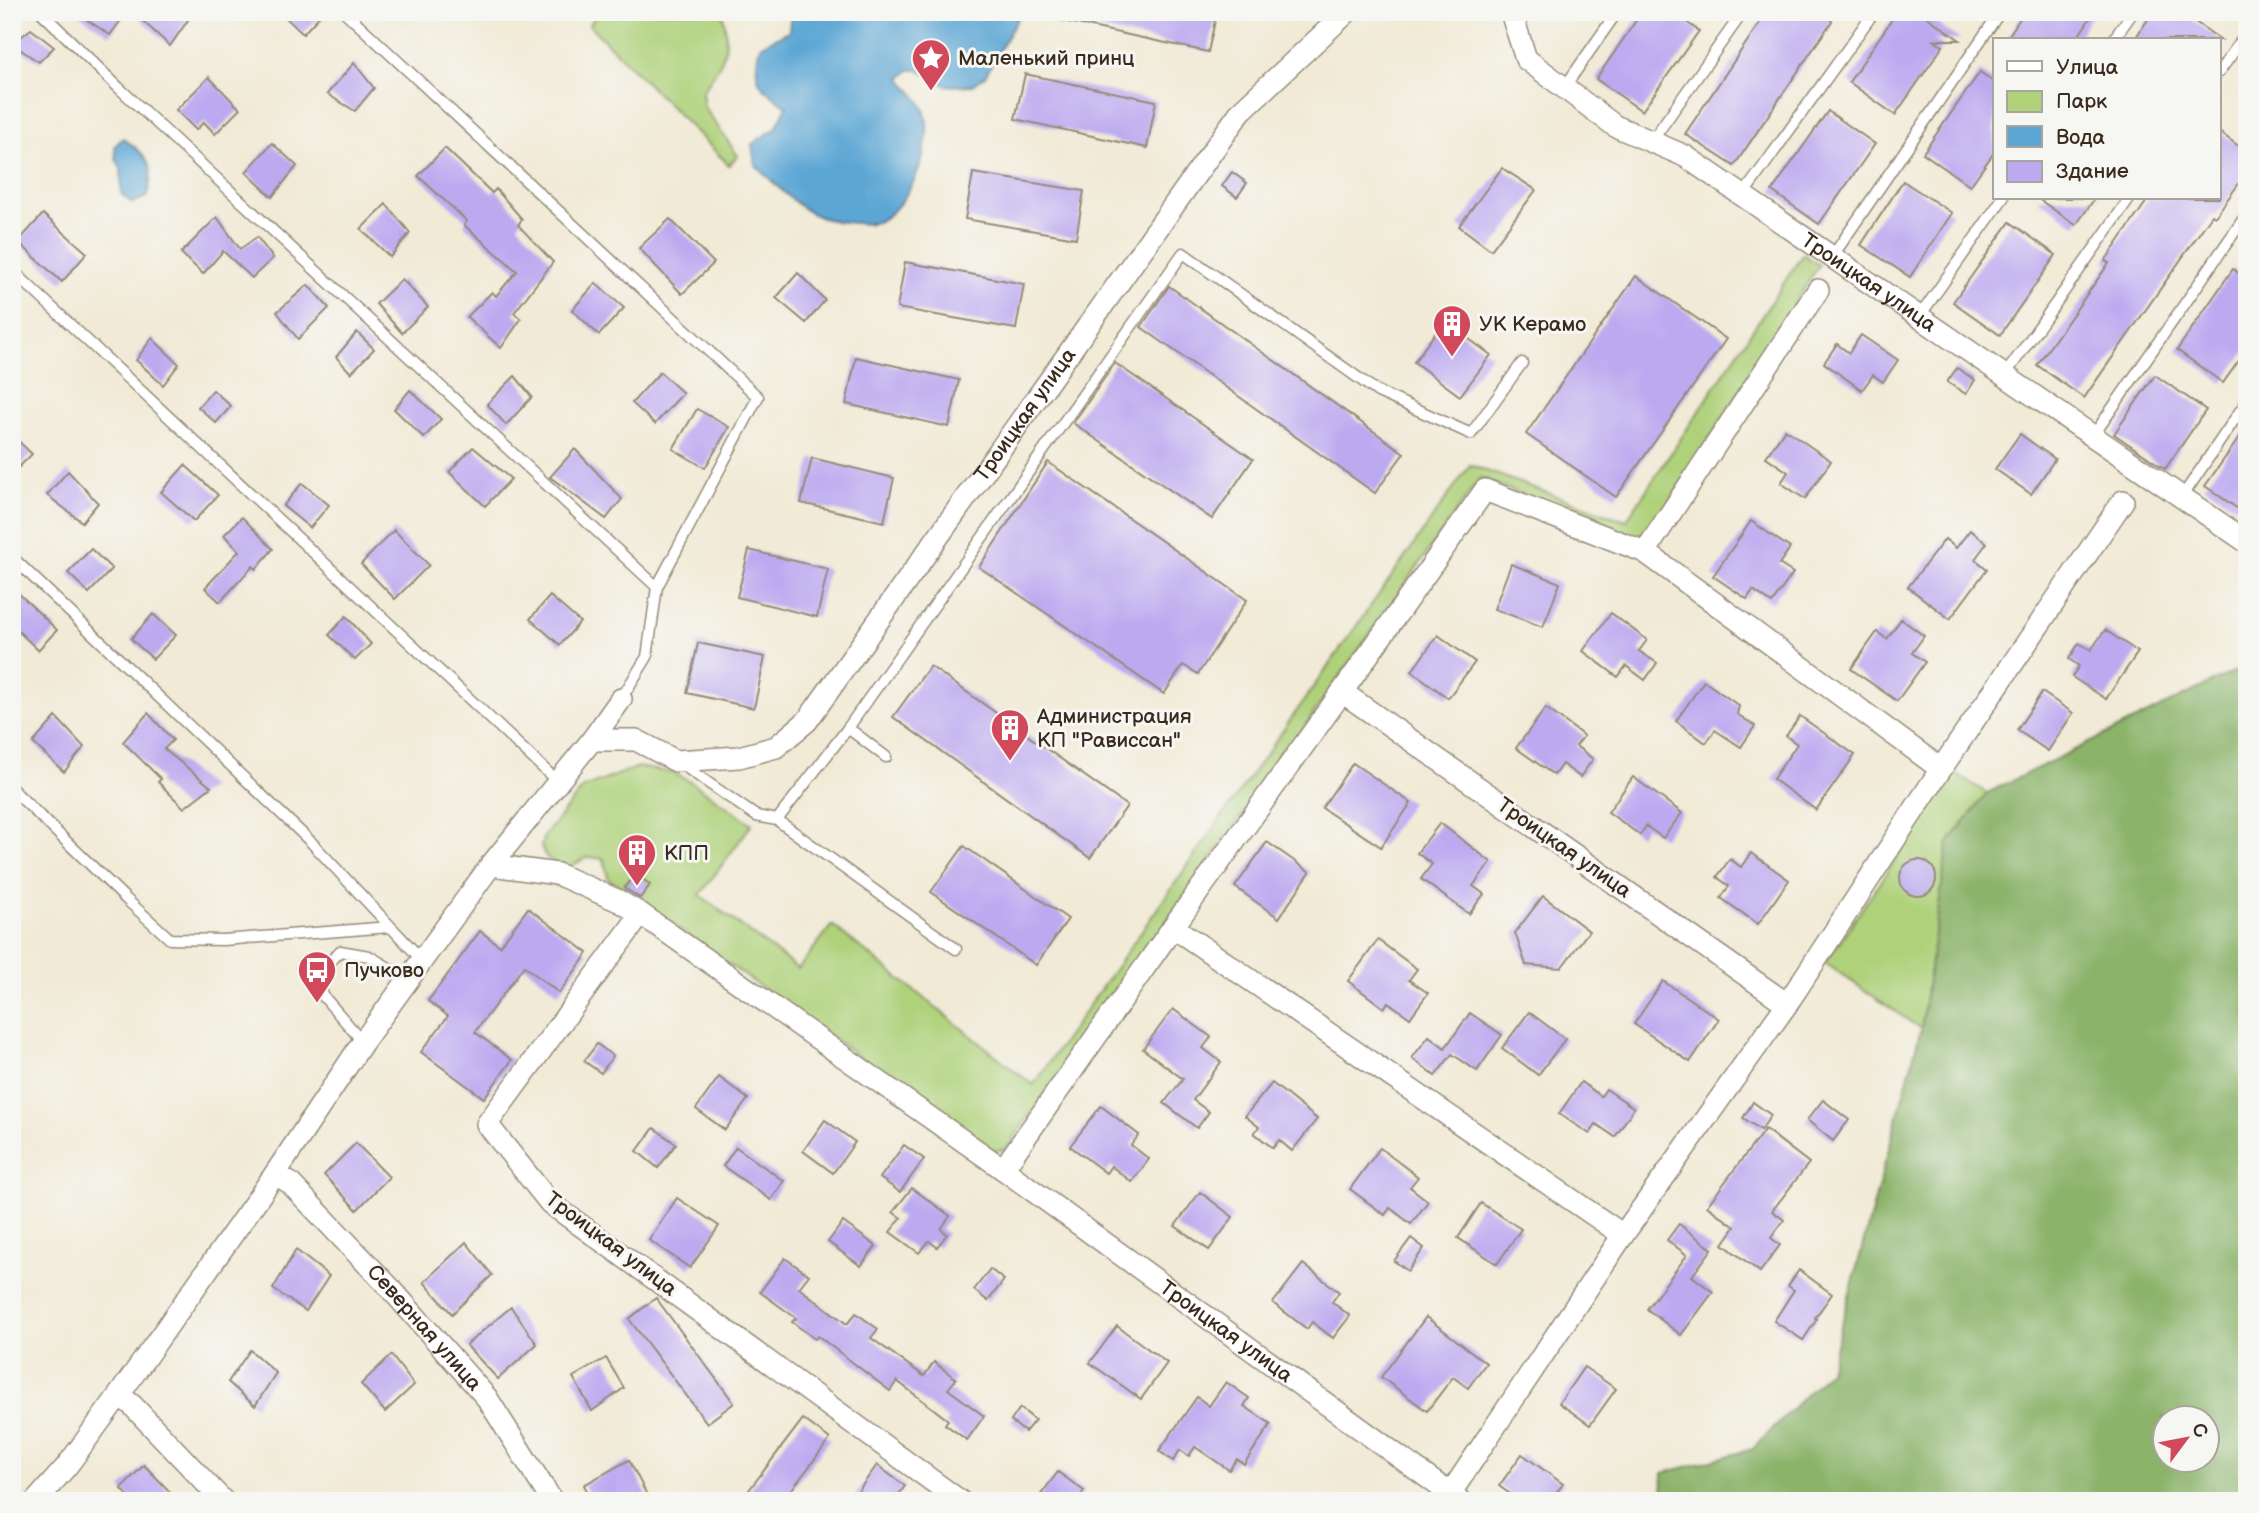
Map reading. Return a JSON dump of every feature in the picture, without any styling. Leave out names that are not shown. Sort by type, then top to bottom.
[{"type":"street","name":"Троицкая улица","points":[[676,761],[739,757],[776,747],[807,721],[1241,111],[1347,12]]},
{"type":"street","name":"Троицкая улица","points":[[1511,12],[1526,59],[1615,126],[1685,156],[2247,542]]},
{"type":"street","name":"Троицкая улица","points":[[1645,552],[1818,290]]},
{"type":"street","points":[[1003,1169],[1485,490],[1645,552],[1941,769]]},
{"type":"street","name":"Троицкая улица","points":[[491,865],[556,874],[619,901],[641,914],[1003,1169],[1455,1497],[1623,1235],[1787,1004],[1941,769],[2123,501]]},
{"type":"street","name":"Троицкая улица","points":[[1342,692],[1787,1004]]},
{"type":"street","points":[[36,1501],[67,1466],[119,1395],[275,1174],[363,1042],[491,865],[592,740],[621,699]]},
{"type":"street","points":[[592,740],[636,740],[676,761]]},
{"type":"street","name":"Троицкая улица","points":[[641,914],[488,1124],[550,1203],[960,1501]]},
{"type":"street","points":[[1173,927],[1623,1235]]},
{"type":"street","name":"Северная улица","points":[[275,1174],[290,1183],[382,1280],[487,1398],[552,1501]]},
{"type":"street","points":[[119,1395],[132,1405],[223,1501]]},
{"type":"lane","points":[[41,12],[657,587]]},
{"type":"lane","points":[[345,12],[758,397],[657,587],[647,657],[621,699]]},
{"type":"lane","points":[[1564,88],[1617,12]]},
{"type":"lane","points":[[1651,142],[1743,12]]},
{"type":"lane","points":[[1743,195],[1874,12]]},
{"type":"lane","points":[[1832,257],[2000,12]]},
{"type":"lane","points":[[2114,38],[2133,12]]},
{"type":"lane","points":[[2220,71],[2247,33]]},
{"type":"lane","points":[[1919,317],[2002,200]]},
{"type":"lane","points":[[2005,375],[2129,200]]},
{"type":"lane","points":[[2093,436],[2247,214]]},
{"type":"lane","points":[[777,820],[848,727],[1183,253],[1378,392],[1471,434],[1522,363]]},
{"type":"lane","points":[[12,270],[557,780]]},
{"type":"lane","points":[[2182,497],[2247,401]]},
{"type":"lane","points":[[12,556],[311,842],[422,960]]},
{"type":"lane","points":[[848,727],[886,757]]},
{"type":"lane","points":[[676,761],[756,816],[777,820],[956,948]]},
{"type":"lane","points":[[12,789],[170,939],[223,940],[390,927]]},
{"type":"lane","points":[[363,1042],[324,997],[316,978],[340,951],[369,957],[393,968],[408,979]]},
{"type":"green space","points":[[599,12],[722,12],[726,35],[724,54],[702,91],[704,107],[738,156],[729,165],[589,25]]},
{"type":"green space","points":[[1803,254],[1819,265],[1651,531],[1630,537],[1480,478],[1006,1149],[992,1151],[638,900],[650,885],[636,874],[624,888],[608,879],[604,859],[588,857],[571,866],[558,865],[546,857],[541,847],[544,836],[583,788],[638,767],[674,773],[752,824],[700,895],[798,969],[832,925],[1033,1085],[1470,465],[1626,521]]},
{"type":"green space","points":[[2247,665],[2247,1501],[1662,1501],[1663,1473],[1753,1449],[1829,1371],[1921,1029],[1948,844],[1987,793]]},
{"type":"green space","points":[[1954,773],[1987,793],[1948,844],[1921,1029],[1825,963]]},
{"type":"water","points":[[791,12],[1021,12],[985,76],[972,85],[947,86],[919,70],[909,70],[901,78],[919,100],[926,117],[927,130],[921,161],[898,206],[876,222],[863,223],[830,220],[809,212],[755,165],[752,144],[776,128],[787,106],[770,94],[760,82],[756,67],[757,58],[760,46],[789,31]]},
{"type":"water","points":[[123,138],[144,156],[151,176],[147,197],[132,203],[121,194],[121,169],[116,159],[115,146]]},
{"type":"building","points":[[75,12],[127,12],[110,35]]},
{"type":"building","points":[[133,12],[181,12],[188,20],[170,46]]},
{"type":"building","points":[[280,12],[323,12],[303,34]]},
{"type":"building","points":[[1055,12],[1217,12],[1208,52],[1054,19]]},
{"type":"building","points":[[1642,12],[1672,12],[1699,31],[1642,111],[1596,79]]},
{"type":"building","points":[[1767,12],[1819,12],[1832,21],[1734,166],[1685,134]]},
{"type":"building","points":[[1897,12],[1920,12],[1960,40],[1934,40],[1943,46],[1895,115],[1849,82]]},
{"type":"building","points":[[2024,12],[2094,12],[2077,38],[2007,38]]},
{"type":"building","points":[[2153,12],[2181,12],[2218,38],[2135,38]]},
{"type":"building","points":[[31,29],[54,47],[39,62],[12,44]]},
{"type":"building","points":[[354,63],[374,88],[355,111],[327,94]]},
{"type":"building","points":[[1980,72],[1993,82],[1993,154],[1970,186],[1923,153]]},
{"type":"building","points":[[1025,74],[1156,101],[1147,148],[1015,119]]},
{"type":"building","points":[[209,77],[240,109],[215,134],[204,122],[196,130],[176,110]]},
{"type":"building","points":[[1828,111],[1875,144],[1819,224],[1772,191]]},
{"type":"building","points":[[2220,133],[2247,152],[2247,172],[2215,217],[2212,215],[2084,398],[2037,365],[2109,263],[2105,261],[2148,200],[2220,200]]},
{"type":"building","points":[[272,143],[297,166],[272,197],[246,172]]},
{"type":"building","points":[[445,148],[492,193],[496,189],[522,219],[518,225],[553,262],[514,313],[521,319],[501,348],[467,317],[492,292],[496,296],[517,271],[464,225],[467,221],[418,176]]},
{"type":"building","points":[[1502,168],[1536,190],[1491,250],[1459,226]]},
{"type":"building","points":[[1232,172],[1247,183],[1237,197],[1222,186]]},
{"type":"building","points":[[973,173],[1084,191],[1076,238],[965,219]]},
{"type":"building","points":[[1903,181],[1952,213],[1910,277],[1861,245]]},
{"type":"building","points":[[2040,200],[2094,200],[2076,225]]},
{"type":"building","points":[[386,204],[410,233],[390,257],[361,229]]},
{"type":"building","points":[[43,214],[87,253],[62,282],[18,242]]},
{"type":"building","points":[[217,217],[240,249],[257,237],[273,258],[252,278],[223,251],[203,274],[181,253]]},
{"type":"building","points":[[670,219],[714,263],[682,294],[639,248]]},
{"type":"building","points":[[2010,222],[2056,255],[2000,335],[1953,302]]},
{"type":"building","points":[[905,262],[1024,284],[1016,329],[897,308]]},
{"type":"building","points":[[2233,269],[2247,279],[2247,349],[2223,383],[2177,350]]},
{"type":"building","points":[[798,273],[825,300],[806,323],[776,298]]},
{"type":"building","points":[[1636,276],[1726,339],[1616,497],[1526,434]]},
{"type":"building","points":[[402,279],[428,307],[402,333],[376,304]]},
{"type":"building","points":[[596,283],[624,308],[599,335],[572,310]]},
{"type":"building","points":[[308,285],[329,308],[298,339],[277,312]]},
{"type":"building","points":[[1169,286],[1404,453],[1375,493],[1141,327]]},
{"type":"building","name":"УК Керамо","points":[[1444,321],[1491,355],[1460,396],[1414,362]]},
{"type":"building","points":[[357,332],[374,349],[351,373],[336,357]]},
{"type":"building","points":[[1861,335],[1898,360],[1883,382],[1873,375],[1862,390],[1824,363],[1837,344],[1849,353]]},
{"type":"building","points":[[152,338],[179,364],[163,385],[136,360]]},
{"type":"building","points":[[856,357],[959,380],[949,427],[846,404]]},
{"type":"building","points":[[1115,363],[1253,459],[1212,519],[1073,423]]},
{"type":"building","points":[[1957,368],[1975,380],[1966,394],[1947,382]]},
{"type":"building","points":[[660,372],[683,393],[655,424],[632,403]]},
{"type":"building","points":[[2155,375],[2206,410],[2165,469],[2114,434]]},
{"type":"building","points":[[515,376],[532,397],[506,425],[487,404]]},
{"type":"building","points":[[213,390],[231,406],[216,423],[198,407]]},
{"type":"building","points":[[410,390],[441,419],[424,438],[394,409]]},
{"type":"building","points":[[697,409],[729,427],[705,468],[673,449]]},
{"type":"building","points":[[2247,427],[2247,515],[2205,486]]},
{"type":"building","points":[[1785,429],[1831,461],[1805,499],[1781,483],[1788,472],[1766,457]]},
{"type":"building","points":[[2020,434],[2055,459],[2031,494],[1995,469]]},
{"type":"building","points":[[12,435],[32,454],[12,474]]},
{"type":"building","points":[[473,447],[511,479],[485,506],[449,472]]},
{"type":"building","points":[[575,449],[622,499],[606,519],[550,477]]},
{"type":"building","points":[[812,458],[894,478],[884,522],[801,503]]},
{"type":"building","points":[[1048,462],[1247,600],[1198,674],[1183,665],[1164,694],[979,567]]},
{"type":"building","points":[[185,465],[218,495],[194,521],[161,492]]},
{"type":"building","points":[[68,471],[98,503],[82,522],[47,495]]},
{"type":"building","points":[[302,483],[329,505],[310,528],[283,506]]},
{"type":"building","points":[[242,517],[273,549],[256,569],[253,566],[220,602],[205,588],[239,551],[224,535]]},
{"type":"building","points":[[1751,521],[1790,548],[1779,564],[1793,573],[1772,603],[1753,590],[1747,599],[1713,576]]},
{"type":"building","points":[[394,530],[429,565],[395,599],[361,564]]},
{"type":"building","points":[[1970,530],[1987,543],[1975,559],[1987,569],[1950,619],[1908,587],[1945,539],[1956,548]]},
{"type":"building","points":[[91,549],[112,569],[89,593],[68,573]]},
{"type":"building","points":[[749,550],[828,569],[817,617],[737,597]]},
{"type":"building","points":[[1511,564],[1560,583],[1543,627],[1494,609]]},
{"type":"building","points":[[12,587],[57,630],[38,650],[12,625]]},
{"type":"building","points":[[550,596],[580,622],[560,645],[530,619]]},
{"type":"building","points":[[1611,613],[1647,640],[1639,651],[1657,663],[1645,680],[1626,666],[1618,677],[1583,651]]},
{"type":"building","points":[[153,614],[176,635],[153,659],[131,639]]},
{"type":"building","points":[[346,616],[371,644],[355,660],[329,635]]},
{"type":"building","points":[[1901,619],[1924,636],[1912,653],[1925,662],[1897,701],[1851,669],[1877,632],[1887,639]]},
{"type":"building","points":[[2105,630],[2138,652],[2106,699],[2072,677],[2079,666],[2069,659],[2079,643],[2091,650]]},
{"type":"building","points":[[1438,635],[1475,662],[1448,698],[1412,671]]},
{"type":"building","points":[[698,643],[765,657],[754,708],[687,693]]},
{"type":"building","name":"Администрация КП \"Рависсан\"","points":[[930,666],[1127,806],[1090,858],[893,717]]},
{"type":"building","points":[[1704,681],[1739,706],[1737,714],[1755,726],[1741,747],[1715,730],[1706,743],[1676,721]]},
{"type":"building","points":[[2042,692],[2073,713],[2048,751],[2017,730]]},
{"type":"building","points":[[1546,708],[1584,736],[1576,746],[1593,759],[1580,777],[1562,764],[1554,775],[1516,748]]},
{"type":"building","points":[[148,713],[173,740],[164,749],[211,787],[184,808],[158,782],[161,779],[123,742]]},
{"type":"building","points":[[1800,716],[1855,755],[1816,810],[1773,779],[1797,744],[1786,736]]},
{"type":"building","points":[[56,717],[84,747],[64,772],[33,743]]},
{"type":"building","points":[[1353,763],[1411,803],[1381,847],[1322,808]]},
{"type":"building","points":[[1633,777],[1682,813],[1663,838],[1646,826],[1640,835],[1608,812]]},
{"type":"building","points":[[1440,823],[1491,862],[1473,886],[1484,894],[1469,914],[1421,879],[1432,864],[1417,853]]},
{"type":"building","points":[[1267,842],[1310,872],[1279,918],[1235,887]]},
{"type":"building","points":[[964,846],[1068,919],[1036,965],[931,892]]},
{"type":"building","points":[[1751,853],[1789,880],[1758,924],[1721,898],[1729,886],[1717,877],[1730,859],[1741,867]]},
{"type":"building","points":[[1918,860],[1931,865],[1936,878],[1931,891],[1918,896],[1905,891],[1900,878],[1905,865]]},
{"type":"building","name":"КПП","points":[[636,873],[650,885],[640,898],[624,888]]},
{"type":"building","points":[[1543,896],[1589,931],[1561,968],[1526,965],[1515,933]]},
{"type":"building","points":[[528,908],[588,953],[559,993],[524,966],[475,1032],[512,1060],[484,1098],[421,1052],[448,1016],[428,1001],[480,931],[500,946]]},
{"type":"building","points":[[1378,940],[1417,969],[1409,980],[1428,993],[1410,1018],[1388,1002],[1384,1008],[1348,981]]},
{"type":"building","points":[[1663,981],[1719,1019],[1690,1062],[1634,1024]]},
{"type":"building","points":[[1173,1009],[1211,1037],[1203,1048],[1221,1062],[1193,1100],[1209,1112],[1197,1128],[1164,1103],[1183,1079],[1143,1049]]},
{"type":"building","points":[[1529,1012],[1565,1039],[1538,1075],[1502,1048]]},
{"type":"building","points":[[1470,1013],[1502,1035],[1477,1071],[1452,1054],[1435,1076],[1412,1058],[1429,1036],[1445,1048]]},
{"type":"building","points":[[597,1044],[613,1056],[601,1073],[584,1061]]},
{"type":"building","points":[[719,1077],[748,1099],[725,1130],[696,1109]]},
{"type":"building","points":[[1581,1082],[1601,1096],[1606,1089],[1634,1108],[1615,1137],[1596,1124],[1590,1134],[1559,1114]]},
{"type":"building","points":[[1272,1083],[1317,1119],[1292,1151],[1279,1140],[1273,1148],[1254,1133],[1259,1127],[1245,1116]]},
{"type":"building","points":[[1823,1100],[1849,1120],[1833,1141],[1807,1120]]},
{"type":"building","points":[[1753,1102],[1771,1115],[1761,1130],[1743,1118]]},
{"type":"building","points":[[1101,1106],[1139,1135],[1131,1145],[1149,1159],[1132,1182],[1111,1166],[1106,1173],[1070,1146]]},
{"type":"building","points":[[825,1120],[855,1142],[833,1173],[803,1151]]},
{"type":"building","points":[[654,1128],[676,1144],[658,1168],[637,1151]]},
{"type":"building","points":[[1765,1129],[1809,1163],[1772,1211],[1784,1220],[1771,1238],[1780,1245],[1760,1272],[1723,1244],[1735,1227],[1707,1206]]},
{"type":"building","points":[[356,1143],[389,1177],[357,1210],[324,1175]]},
{"type":"building","points":[[904,1145],[924,1159],[900,1192],[880,1178]]},
{"type":"building","points":[[736,1147],[784,1181],[771,1200],[723,1166]]},
{"type":"building","points":[[1380,1148],[1418,1177],[1410,1187],[1428,1201],[1411,1224],[1390,1208],[1385,1215],[1350,1189]]},
{"type":"building","points":[[912,1188],[950,1216],[941,1229],[947,1234],[937,1247],[929,1241],[919,1253],[890,1232],[901,1218],[893,1212]]},
{"type":"building","points":[[1200,1192],[1233,1217],[1209,1250],[1175,1226]]},
{"type":"building","points":[[677,1198],[719,1226],[690,1268],[649,1240]]},
{"type":"building","points":[[1481,1203],[1521,1229],[1497,1264],[1458,1238]]},
{"type":"building","points":[[843,1222],[876,1246],[861,1266],[828,1242]]},
{"type":"building","points":[[1679,1224],[1712,1249],[1692,1276],[1713,1292],[1681,1335],[1647,1309],[1687,1255],[1667,1240]]},
{"type":"building","points":[[1411,1238],[1424,1248],[1408,1271],[1394,1261]]},
{"type":"building","points":[[466,1242],[492,1275],[452,1314],[424,1282]]},
{"type":"building","points":[[296,1250],[329,1276],[306,1311],[273,1289]]},
{"type":"building","points":[[785,1258],[809,1275],[799,1288],[847,1324],[856,1313],[878,1329],[871,1338],[924,1376],[934,1362],[956,1379],[948,1389],[984,1416],[967,1440],[945,1424],[948,1420],[897,1381],[890,1391],[818,1336],[815,1339],[792,1322],[796,1318],[760,1292]]},
{"type":"building","points":[[1303,1264],[1339,1292],[1332,1302],[1350,1316],[1333,1338],[1312,1322],[1307,1329],[1273,1303]]},
{"type":"building","points":[[990,1269],[1004,1280],[988,1301],[974,1290]]},
{"type":"building","points":[[1799,1270],[1832,1294],[1803,1340],[1774,1321],[1794,1290],[1788,1286]]},
{"type":"building","points":[[656,1298],[734,1403],[707,1423],[629,1319]]},
{"type":"building","points":[[511,1307],[537,1344],[498,1379],[466,1345]]},
{"type":"building","points":[[1426,1317],[1486,1363],[1468,1388],[1453,1377],[1427,1411],[1381,1377]]},
{"type":"building","points":[[1117,1326],[1167,1363],[1141,1399],[1090,1363]]},
{"type":"building","points":[[250,1350],[276,1373],[255,1406],[228,1382]]},
{"type":"building","points":[[391,1355],[414,1385],[385,1412],[361,1384]]},
{"type":"building","points":[[606,1358],[624,1388],[592,1411],[573,1377]]},
{"type":"building","points":[[1584,1367],[1616,1389],[1590,1425],[1559,1403]]},
{"type":"building","points":[[1226,1382],[1249,1398],[1244,1406],[1271,1424],[1244,1464],[1237,1459],[1229,1470],[1195,1447],[1189,1456],[1180,1450],[1173,1461],[1159,1451],[1197,1397],[1209,1406]]},
{"type":"building","points":[[1020,1408],[1035,1420],[1025,1432],[1011,1421]]},
{"type":"building","points":[[803,1419],[830,1439],[783,1501],[755,1501],[746,1494]]},
{"type":"building","points":[[1522,1454],[1563,1484],[1550,1501],[1520,1501],[1499,1486]]},
{"type":"building","points":[[629,1460],[647,1495],[636,1501],[592,1501],[584,1485]]},
{"type":"building","points":[[144,1465],[179,1501],[133,1501],[121,1488]]},
{"type":"building","points":[[877,1465],[905,1486],[894,1501],[851,1501]]},
{"type":"building","points":[[1058,1472],[1084,1491],[1077,1501],[1036,1501]]},
{"type":"place","name":"Маленький принц","points":[[931,92]]},
{"type":"place","name":"УК Керамо","points":[[1452,358]]},
{"type":"place","name":"Администрация КП \"Рависсан\"","points":[[1010,762]]},
{"type":"place","name":"КПП","points":[[637,887]]},
{"type":"place","name":"Пучково","points":[[317,1004]]}]
